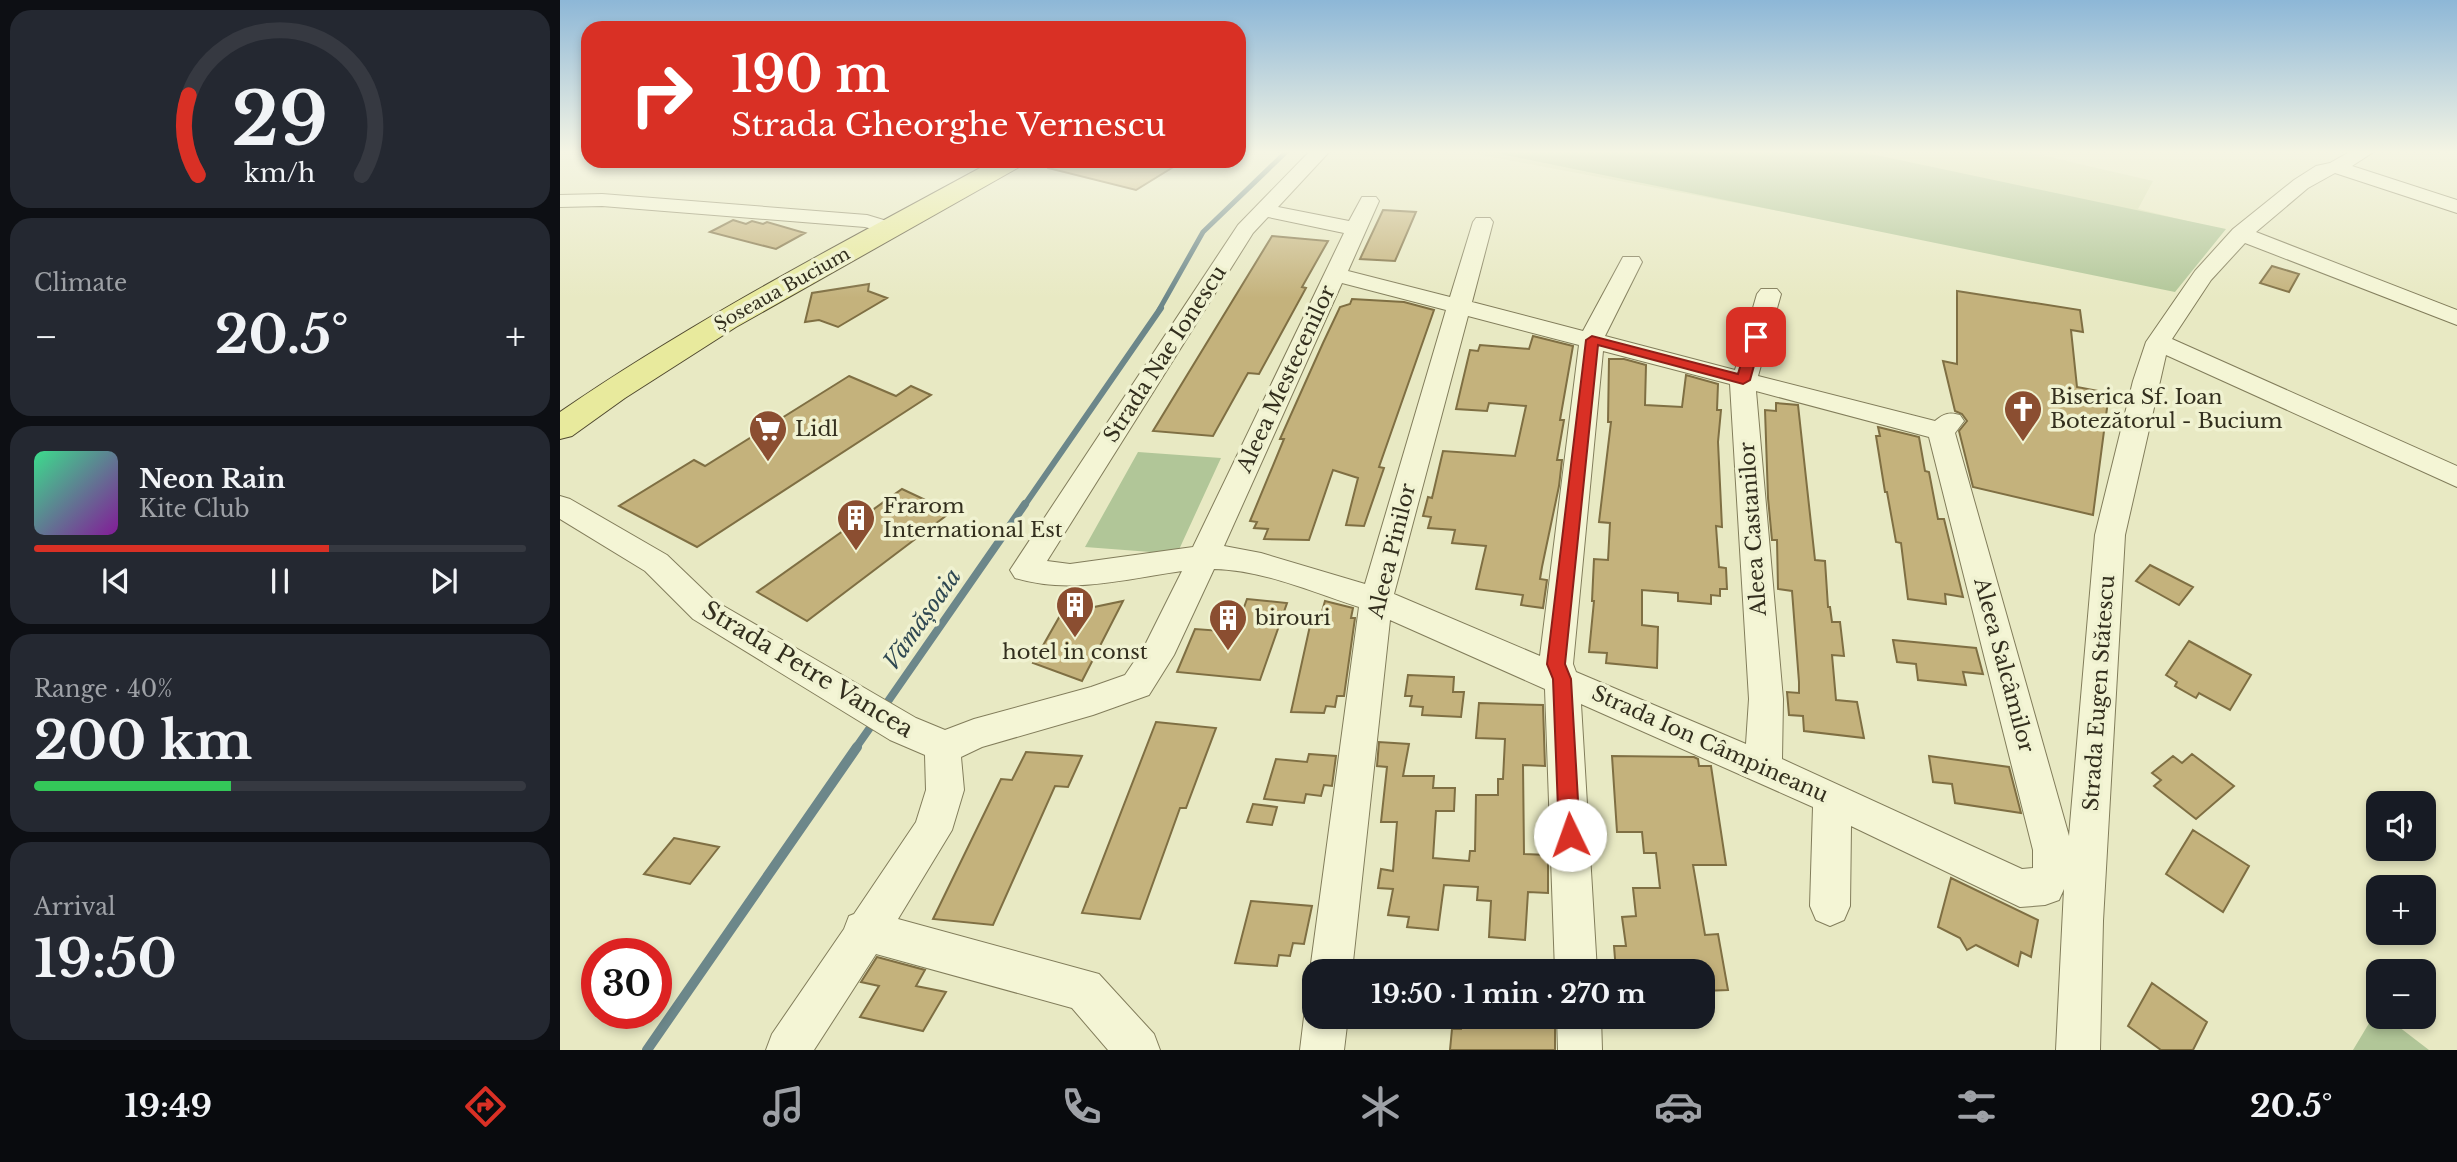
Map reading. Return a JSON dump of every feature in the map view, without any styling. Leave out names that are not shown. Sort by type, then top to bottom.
[{"type":"main road","name":"Șoseaua Bucium","points":[[560,428],[628,380],[708,330],[929,200]]},
{"type":"main road","name":"Șoseaua Bucium","points":[[560,408],[658,345],[936,200]]},
{"type":"street","points":[[560,201],[602,200],[867,221],[884,227]]},
{"type":"street","name":"Strada Nae Ionescu","points":[[1026,570],[1245,229],[1274,200]]},
{"type":"street","name":"Strada Eugen Stătescu","points":[[2078,1050],[2082,921],[2110,536],[2146,381],[2158,342],[2203,276],[2241,234],[2282,200]]},
{"type":"street","points":[[2438,200],[2457,206]]},
{"type":"street","name":"Aleea Mestecenilor","points":[[1204,557],[1369,201]]},
{"type":"street","points":[[1264,210],[1355,229]]},
{"type":"street","name":"Aleea Pinilor","points":[[1332,959],[1376,600],[1483,222]]},
{"type":"street","points":[[2241,234],[2457,318]]},
{"type":"street","points":[[1575,959],[1562,679],[1556,664],[1592,340],[1631,262]]},
{"type":"street","points":[[1335,274],[1459,304],[1743,380]]},
{"type":"street","name":"Aleea Castanilor","points":[[1763,768],[1766,699],[1743,380],[1769,294]]},
{"type":"street","points":[[2158,342],[2457,477]]},
{"type":"street","name":"Aleea Salcâmilor","points":[[1743,380],[1946,426],[2053,850],[2054,867],[2045,886],[2020,888]]},
{"type":"street","name":"Strada Petre Vancea","points":[[560,506],[656,563],[704,610],[903,729],[946,747]]},
{"type":"street","points":[[788,1050],[864,930],[933,830],[944,790],[942,760],[946,747],[974,734],[1093,701],[1137,685],[1157,655],[1204,557]]},
{"type":"street","name":"Strada Ion Câmpineanu","points":[[1026,570],[1070,576],[1204,557],[1235,558],[1376,600],[1832,798],[2020,888]]},
{"type":"street","points":[[1830,906],[1832,798]]},
{"type":"street","points":[[864,930],[1008,971],[1084,989],[1138,1050]]},
{"type":"street","points":[[1322,1050],[1325,1029]]},
{"type":"street","points":[[1579,1029],[1580,1050]]},
{"type":"green space","points":[[1720,200],[2143,200],[2138,209],[2212,227],[2171,285]]},
{"type":"green space","points":[[1725,200],[2089,200],[2226,229],[2175,292]]},
{"type":"green space","points":[[1138,452],[1221,458],[1177,554],[1085,547]]},
{"type":"green space","points":[[2366,1028],[2402,1029],[2429,1050],[2353,1050]]},
{"type":"building","points":[[1383,210],[1416,212],[1395,261],[1360,259]]},
{"type":"building","points":[[733,220],[746,224],[752,221],[763,224],[767,222],[805,233],[776,249],[710,232]]},
{"type":"building","points":[[1272,236],[1328,241],[1302,287],[1306,288],[1259,374],[1248,373],[1213,436],[1153,431]]},
{"type":"building","points":[[2272,266],[2299,274],[2289,292],[2260,283]]},
{"type":"building","points":[[869,284],[868,291],[887,298],[838,327],[819,320],[805,322],[812,293]]},
{"type":"building","points":[[1957,291],[2080,310],[2083,332],[2071,330],[2077,387],[2109,393],[2093,515],[1973,487],[1959,431],[1967,421],[1962,414],[1955,411],[1943,361],[1957,364]]},
{"type":"building","points":[[1352,299],[1404,302],[1434,310],[1379,467],[1384,468],[1364,526],[1346,525],[1358,478],[1333,470],[1309,540],[1264,539],[1268,529],[1254,528],[1257,522],[1250,521],[1284,439],[1280,439],[1340,307],[1350,304]]},
{"type":"building","points":[[1533,336],[1573,346],[1560,420],[1564,420],[1557,460],[1562,460],[1559,486],[1540,579],[1547,580],[1543,608],[1521,605],[1523,595],[1476,589],[1486,546],[1452,543],[1455,530],[1428,528],[1431,517],[1423,516],[1428,497],[1432,498],[1443,451],[1515,456],[1526,406],[1489,403],[1487,411],[1456,409],[1470,350],[1478,351],[1480,345],[1529,349]]},
{"type":"building","points":[[1609,359],[1624,359],[1646,365],[1645,405],[1682,407],[1686,375],[1718,384],[1717,410],[1721,410],[1718,442],[1722,527],[1716,526],[1719,567],[1726,568],[1727,589],[1720,589],[1720,596],[1711,595],[1711,604],[1678,601],[1678,593],[1642,590],[1642,625],[1658,627],[1657,668],[1606,663],[1607,653],[1589,652],[1594,601],[1594,559],[1608,560],[1610,523],[1599,522],[1611,422],[1608,422]]},
{"type":"building","name":"Lidl","points":[[849,376],[896,396],[911,386],[931,395],[697,547],[619,506],[694,460],[705,466]]},
{"type":"building","points":[[1776,403],[1798,405],[1815,560],[1825,561],[1828,607],[1832,622],[1840,622],[1844,656],[1832,655],[1836,700],[1857,702],[1864,738],[1804,731],[1803,716],[1789,715],[1787,692],[1799,693],[1792,591],[1778,589],[1777,540],[1772,540],[1768,498],[1765,410],[1776,411]]},
{"type":"building","points":[[1878,427],[1919,437],[1938,519],[1944,519],[1963,597],[1945,594],[1946,604],[1908,599],[1901,543],[1896,542],[1885,492],[1876,436],[1880,436]]},
{"type":"building","name":"Frarom International Est","points":[[902,489],[951,512],[807,621],[757,592]]},
{"type":"building","points":[[2150,565],[2193,587],[2179,605],[2136,581]]},
{"type":"building","name":"birouri","points":[[1247,599],[1287,603],[1260,680],[1177,672],[1195,629],[1235,632]]},
{"type":"building","name":"hotel in const","points":[[1123,601],[1082,681],[1033,663],[1061,614]]},
{"type":"building","points":[[1325,601],[1353,608],[1351,618],[1355,618],[1344,696],[1337,696],[1335,707],[1326,706],[1324,713],[1291,712],[1311,621],[1319,622]]},
{"type":"building","points":[[1893,640],[1976,648],[1983,674],[1963,672],[1966,685],[1918,680],[1916,664],[1897,662]]},
{"type":"building","points":[[2189,641],[2251,675],[2230,710],[2199,693],[2196,698],[2175,686],[2177,682],[2166,675]]},
{"type":"building","points":[[1408,675],[1454,677],[1453,692],[1464,692],[1461,717],[1422,715],[1423,707],[1410,706],[1412,696],[1405,696]]},
{"type":"building","points":[[1479,703],[1543,705],[1545,766],[1523,765],[1524,854],[1548,855],[1548,893],[1528,892],[1525,940],[1489,937],[1491,901],[1477,900],[1478,887],[1444,885],[1438,930],[1407,927],[1409,917],[1388,915],[1393,889],[1378,888],[1381,869],[1393,871],[1397,822],[1381,822],[1387,767],[1377,766],[1379,742],[1409,744],[1403,776],[1434,776],[1433,788],[1455,788],[1454,811],[1436,811],[1433,858],[1469,861],[1470,851],[1475,851],[1476,795],[1498,795],[1498,779],[1503,779],[1505,739],[1476,738]]},
{"type":"building","points":[[1156,722],[1216,728],[1186,808],[1180,808],[1140,919],[1082,913]]},
{"type":"building","points":[[1026,752],[1082,756],[1068,787],[1055,786],[993,925],[933,919],[1001,779],[1012,780]]},
{"type":"building","points":[[1309,754],[1336,756],[1332,786],[1324,785],[1321,796],[1306,794],[1304,803],[1264,799],[1276,759],[1307,762]]},
{"type":"building","points":[[2192,754],[2234,786],[2196,819],[2154,786],[2161,780],[2152,773],[2173,756],[2182,763]]},
{"type":"building","points":[[1612,756],[1694,757],[1698,759],[1699,766],[1711,766],[1726,865],[1693,865],[1705,935],[1718,934],[1728,990],[1715,991],[1715,959],[1615,959],[1614,946],[1626,946],[1622,917],[1636,916],[1633,888],[1660,888],[1656,853],[1644,853],[1642,832],[1617,832]]},
{"type":"building","points":[[1929,756],[2009,767],[2021,813],[1955,803],[1952,784],[1933,782]]},
{"type":"building","points":[[1253,804],[1277,807],[1272,825],[1247,822]]},
{"type":"building","points":[[2193,830],[2249,866],[2223,912],[2166,874]]},
{"type":"building","points":[[674,838],[719,847],[690,884],[644,874]]},
{"type":"building","points":[[1951,878],[2038,920],[2031,957],[2021,952],[2018,966],[1976,945],[1967,950],[1960,938],[1938,927]]},
{"type":"building","points":[[1251,901],[1312,906],[1304,944],[1293,943],[1290,956],[1279,955],[1277,966],[1235,963]]},
{"type":"building","points":[[877,957],[925,970],[916,986],[946,992],[923,1031],[860,1017],[879,986],[861,982]]},
{"type":"building","points":[[2152,983],[2207,1022],[2193,1050],[2161,1050],[2128,1026]]},
{"type":"building","points":[[1452,1029],[1555,1029],[1555,1050],[1450,1050]]},
{"type":"waterway","name":"Vămășoaia","points":[[1159,310],[1203,232],[1236,200]]},
{"type":"waterway","name":"Vămășoaia","points":[[1024,506],[1161,308]]},
{"type":"waterway","name":"Vămășoaia","points":[[884,707],[1025,504]]},
{"type":"waterway","name":"Vămășoaia","points":[[855,749],[874,722]]},
{"type":"waterway","name":"Vămășoaia","points":[[647,1050],[857,747]]},
{"type":"place","name":"Biserica Sf. Ioan Botezătorul - Bucium","points":[[2023,443]]},
{"type":"place","name":"Lidl","points":[[768,463]]},
{"type":"place","name":"Frarom International Est","points":[[856,552]]},
{"type":"place","name":"hotel in const","points":[[1075,639]]},
{"type":"place","name":"birouri","points":[[1228,652]]},
{"type":"route","points":[[1570,835],[1562,679],[1556,664],[1592,340],[1743,380],[1756,337]]}]
